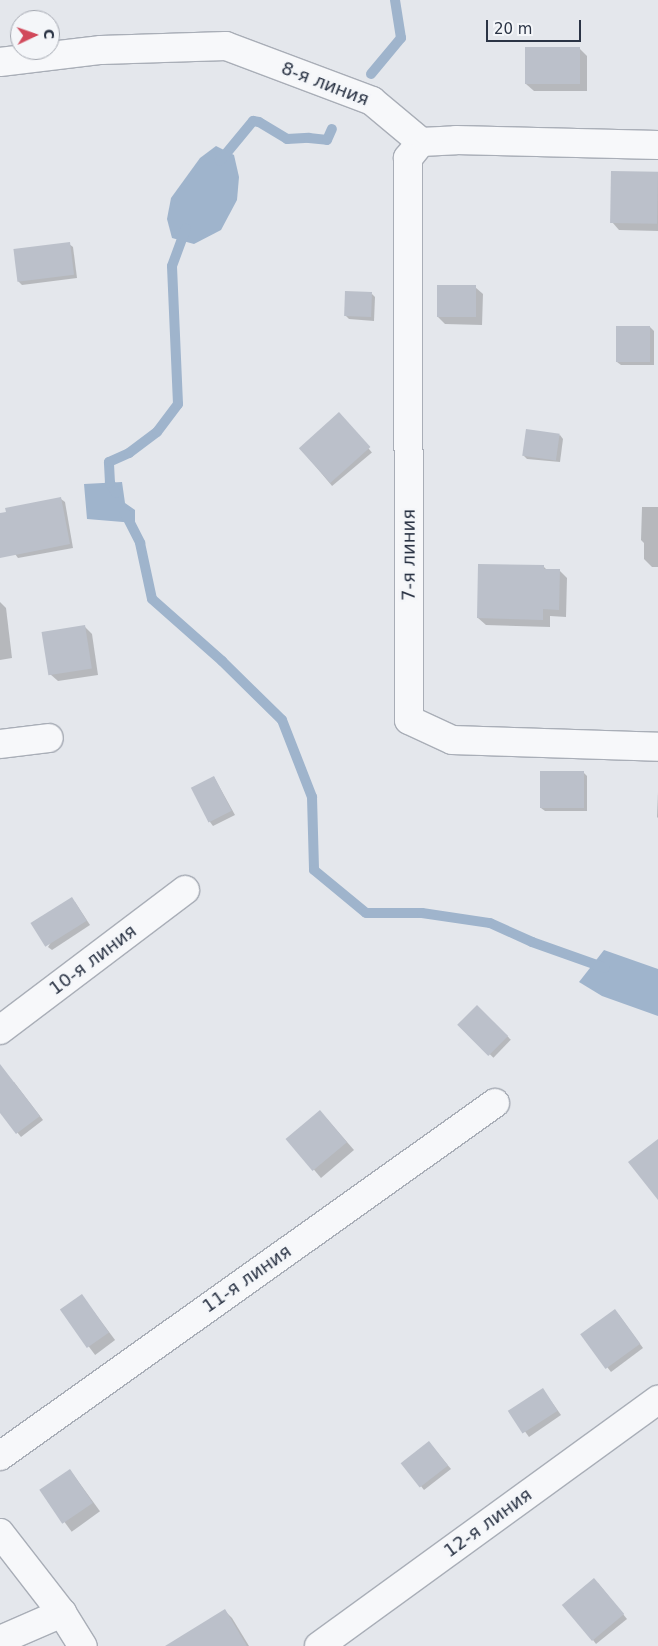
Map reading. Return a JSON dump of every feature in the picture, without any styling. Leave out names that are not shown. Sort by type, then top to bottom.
[{"type":"street","name":"8-я линия","points":[[0,62],[101,50],[226,46],[372,101],[421,142]]},
{"type":"street","points":[[421,142],[456,140],[658,145]]},
{"type":"street","name":"7-я линия","points":[[421,142],[408,158],[409,720],[452,740],[658,747]]},
{"type":"street","points":[[0,744],[49,738]]},
{"type":"street","name":"10-я линия","points":[[0,1030],[185,890]]},
{"type":"street","name":"11-я линия","points":[[0,1456],[495,1103]]},
{"type":"street","name":"12-я линия","points":[[319,1646],[658,1400]]},
{"type":"street","points":[[0,1533],[62,1614],[83,1646]]},
{"type":"street","points":[[0,1640],[62,1614]]},
{"type":"water","points":[[216,146],[234,155],[239,177],[237,200],[221,230],[194,244],[172,238],[167,219],[171,198],[200,158]]},
{"type":"water","points":[[122,482],[125,503],[135,510],[135,523],[87,519],[84,484]]},
{"type":"water","points":[[604,950],[658,969],[658,1016],[602,996],[579,982]]},
{"type":"building","points":[[525,47],[580,47],[580,84],[525,84]]},
{"type":"building","points":[[611,171],[658,172],[657,224],[610,223]]},
{"type":"building","points":[[70,242],[74,275],[17,282],[13,249]]},
{"type":"building","points":[[437,285],[476,285],[476,317],[437,317]]},
{"type":"building","points":[[345,291],[372,292],[371,317],[344,316]]},
{"type":"building","points":[[616,326],[650,326],[650,362],[616,362]]},
{"type":"building","points":[[339,412],[370,447],[330,483],[299,448]]},
{"type":"building","points":[[526,429],[560,434],[556,460],[522,456]]},
{"type":"building","points":[[61,497],[70,544],[0,558],[0,513],[6,512],[5,508]]},
{"type":"building","points":[[478,564],[544,565],[544,569],[560,569],[559,610],[543,609],[543,620],[477,618]]},
{"type":"building","points":[[85,625],[92,668],[48,675],[42,632]]},
{"type":"building","points":[[540,771],[584,771],[584,808],[540,808]]},
{"type":"building","points":[[214,776],[232,811],[209,823],[191,788]]},
{"type":"building","points":[[72,897],[87,921],[45,947],[30,923]]},
{"type":"building","points":[[477,1005],[508,1036],[488,1056],[457,1025]]},
{"type":"building","points":[[0,1064],[40,1116],[16,1134],[0,1113]]},
{"type":"building","points":[[320,1110],[347,1142],[313,1171],[286,1139]]},
{"type":"building","points":[[658,1139],[658,1200],[628,1162]]},
{"type":"building","points":[[82,1294],[109,1333],[87,1348],[60,1309]]},
{"type":"building","points":[[615,1309],[640,1344],[605,1369],[580,1334]]},
{"type":"building","points":[[543,1388],[558,1411],[522,1434],[508,1411]]},
{"type":"building","points":[[429,1441],[448,1465],[420,1488],[401,1463]]},
{"type":"building","points":[[70,1469],[93,1503],[62,1524],[39,1490]]},
{"type":"building","points":[[594,1578],[624,1614],[592,1641],[562,1605]]},
{"type":"building","points":[[225,1609],[247,1646],[165,1646]]},
{"type":"waterway","points":[[371,74],[401,38],[395,0]]},
{"type":"waterway","points":[[220,161],[253,121],[259,122],[287,139],[309,138],[327,140],[332,129]]},
{"type":"waterway","points":[[116,493],[110,483],[109,462],[129,453],[157,432],[178,404],[172,266],[186,228]]},
{"type":"waterway","points":[[124,511],[140,543],[152,599],[222,661],[282,720],[312,797],[314,870],[366,913],[422,913],[490,923],[532,942],[605,968]]}]
